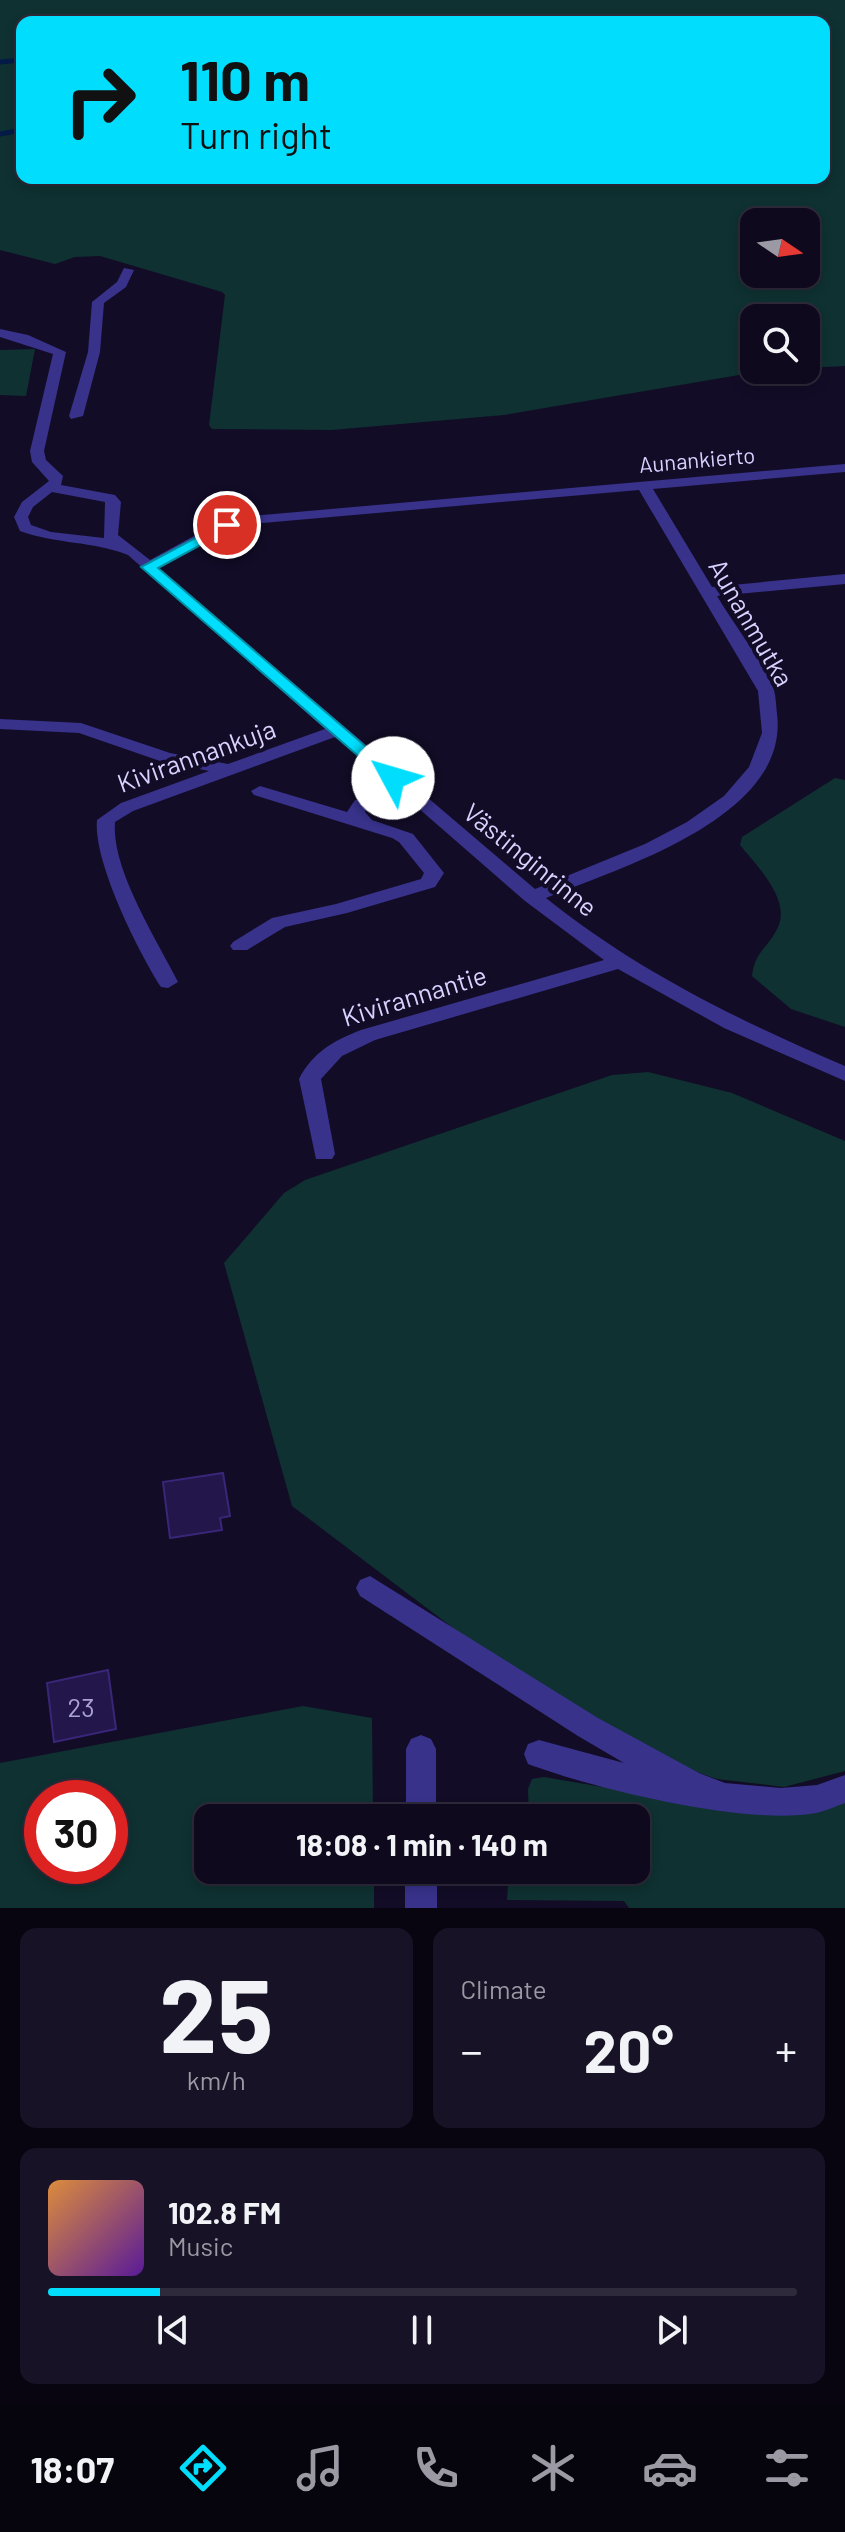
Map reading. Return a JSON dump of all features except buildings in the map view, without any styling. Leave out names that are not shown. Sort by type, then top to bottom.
[{"type":"street","points":[[76,416],[94,352],[98,302],[122,284],[128,270]]},
{"type":"street","points":[[0,333],[58,349],[68,365]]},
{"type":"street","points":[[94,352],[68,365],[37,458],[56,476],[52,488],[27,505],[21,517],[25,528],[119,545]]},
{"type":"street","name":"Aunankierto","points":[[148,567],[212,531],[238,522],[845,468]]},
{"type":"street","name":"Aunanmutka","points":[[532,897],[686,831],[736,796],[753,778],[764,756],[772,727],[772,708],[766,691],[644,486]]},
{"type":"street","points":[[52,488],[110,498],[114,502],[110,536],[119,545]]},
{"type":"street","name":"Västinginrinne","points":[[119,545],[532,897],[621,962],[717,1018],[845,1074]]},
{"type":"street","points":[[705,592],[845,579]]},
{"type":"street","points":[[0,724],[81,728],[166,757],[229,769]]},
{"type":"street","name":"Kivirannankuja","points":[[168,982],[122,888],[103,827],[118,810],[336,731]]},
{"type":"street","points":[[240,946],[279,922],[340,909],[433,879],[432,868],[406,838],[260,791]]},
{"type":"street","points":[[366,824],[355,813],[361,804],[412,794]]},
{"type":"street","name":"Kivirannantie","points":[[324,1154],[310,1079],[315,1067],[332,1052],[368,1035],[621,962]]},
{"type":"street","points":[[370,1588],[588,1727],[690,1784],[723,1796]]},
{"type":"street","points":[[421,1749],[421,1804]]},
{"type":"street","points":[[539,1754],[622,1776],[723,1796],[789,1802],[845,1789]]},
{"type":"street","points":[[421,1884],[421,1908]]},
{"type":"green space","points":[[0,0],[845,0],[845,366],[820,367],[820,304],[740,304],[740,375],[504,415],[332,430],[212,429],[209,425],[225,295],[100,256],[75,257],[55,264],[0,250]]},
{"type":"green space","points":[[35,349],[26,396],[0,395],[0,350]]},
{"type":"green space","points":[[835,778],[845,780],[845,1027],[791,1009],[752,976],[756,960],[778,927],[780,905],[770,883],[740,845],[742,837]]},
{"type":"green space","points":[[648,1072],[732,1093],[845,1141],[845,1771],[784,1787],[717,1779],[670,1763],[465,1637],[292,1506],[224,1263],[284,1193],[305,1180],[612,1075]]},
{"type":"green space","points":[[303,1706],[372,1718],[373,1804],[194,1804],[194,1884],[374,1884],[374,1908],[0,1908],[0,1763]]},
{"type":"green space","points":[[544,1777],[708,1805],[845,1798],[845,1908],[629,1908],[624,1901],[507,1900],[508,1884],[650,1884],[650,1804],[529,1804],[528,1789],[532,1779]]},
{"type":"waterway","points":[[0,62],[16,61]]},
{"type":"waterway","points":[[0,134],[16,131]]},
{"type":"route","points":[[227,525],[148,567],[393,778]]}]
